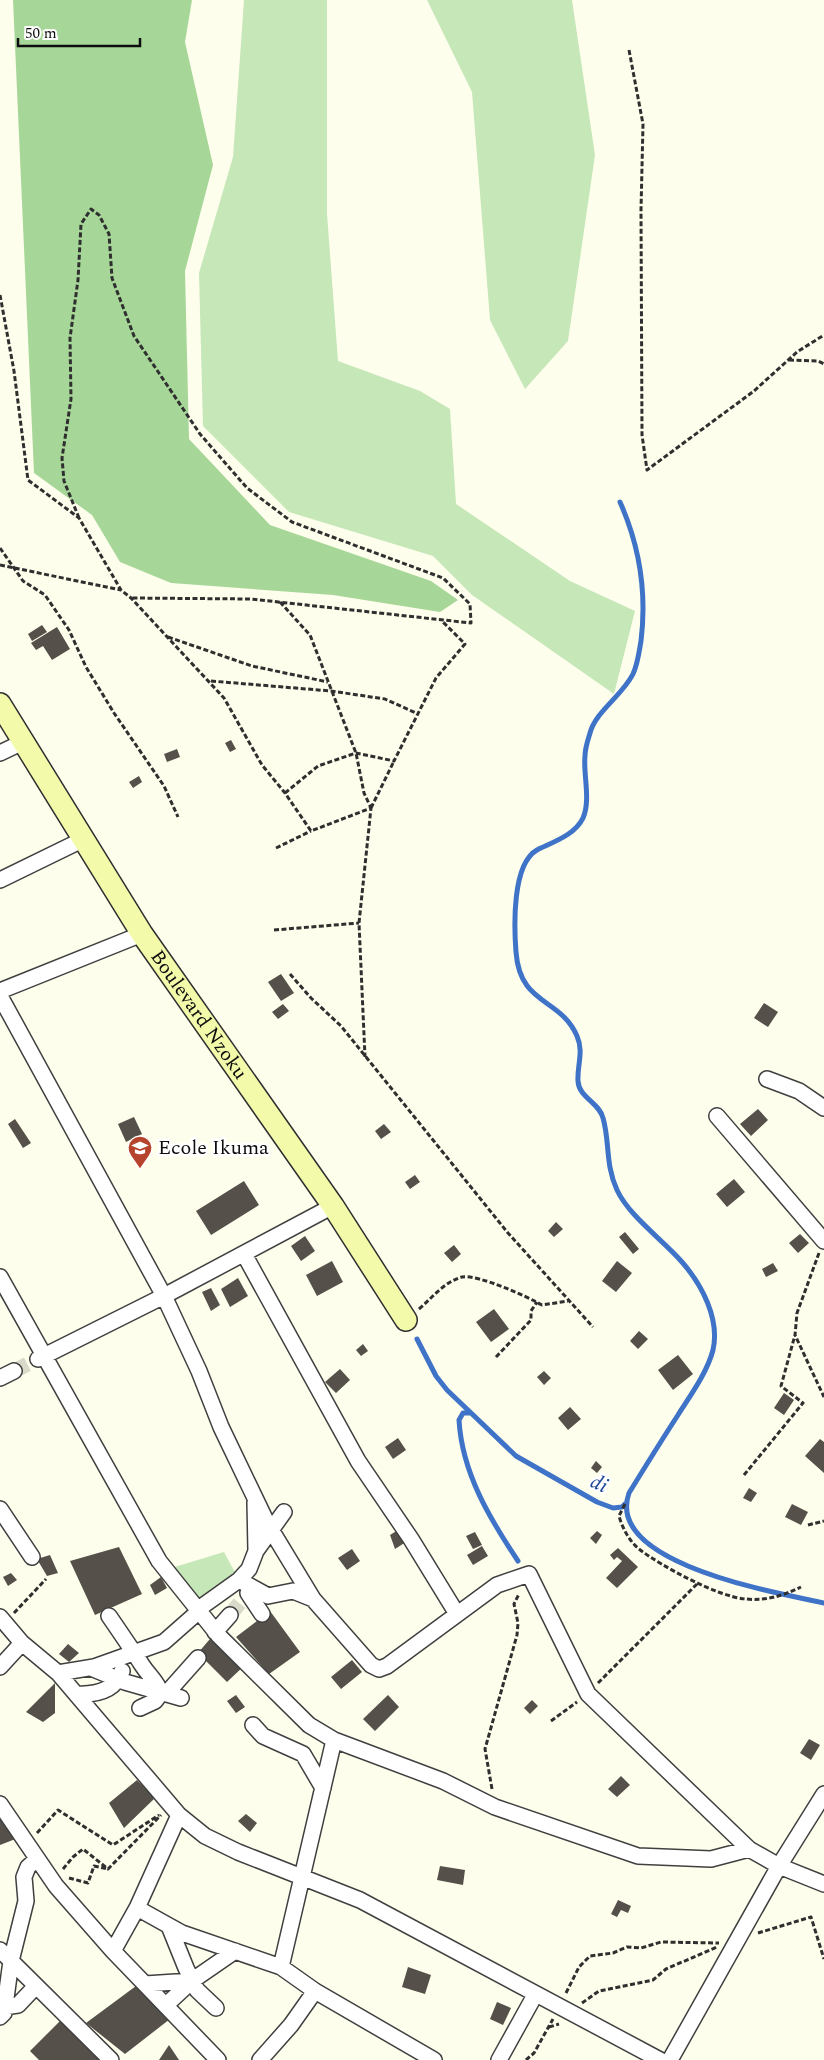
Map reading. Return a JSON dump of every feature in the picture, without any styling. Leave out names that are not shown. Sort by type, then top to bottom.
[{"type":"street","name":"Boulevard Nzoku","points":[[0,704],[82,840],[142,934],[333,1206],[406,1320]]},
{"type":"street","points":[[0,753],[23,742]]},
{"type":"street","points":[[0,880],[82,840]]},
{"type":"street","points":[[0,991],[142,934]]},
{"type":"street","points":[[0,996],[164,1296],[199,1372],[221,1427],[271,1529],[313,1599],[371,1665],[379,1669],[387,1666],[498,1585],[529,1574],[588,1694],[749,1850],[779,1866],[824,1884]]},
{"type":"street","points":[[767,1079],[799,1091],[824,1108]]},
{"type":"street","points":[[716,1116],[822,1246]]},
{"type":"street","points":[[41,1357],[164,1296],[333,1206]]},
{"type":"street","points":[[244,1254],[358,1461],[411,1539],[457,1614]]},
{"type":"street","points":[[0,1276],[41,1357],[159,1561],[197,1611],[216,1632],[309,1725],[334,1740],[443,1781],[495,1806],[638,1856],[710,1859],[749,1850]]},
{"type":"street","points":[[255,1497],[256,1550]]},
{"type":"street","points":[[0,1509],[32,1556]]},
{"type":"street","points":[[262,1614],[247,1589],[249,1569],[256,1550],[284,1512]]},
{"type":"street","points":[[58,1673],[91,1668],[164,1642],[197,1611],[247,1589],[268,1596],[293,1591],[313,1599]]},
{"type":"street","points":[[216,1632],[230,1615]]},
{"type":"street","points":[[108,1616],[135,1652],[142,1665],[156,1680],[163,1694]]},
{"type":"street","points":[[2,1620],[22,1643],[58,1673],[179,1815],[205,1836],[238,1852],[360,1900],[660,2060]]},
{"type":"street","points":[[0,1667],[22,1643]]},
{"type":"street","points":[[76,1694],[91,1695],[105,1690],[119,1680],[123,1669],[135,1652]]},
{"type":"street","points":[[140,1708],[155,1701],[198,1658]]},
{"type":"street","points":[[91,1668],[119,1680],[181,1698]]},
{"type":"street","points":[[253,1725],[264,1736],[303,1754],[323,1788]]},
{"type":"street","points":[[282,1967],[334,1740]]},
{"type":"street","points":[[670,2060],[779,1866],[824,1794]]},
{"type":"street","points":[[0,1804],[56,1886],[114,1951],[218,2060]]},
{"type":"street","points":[[114,1951],[138,1908],[179,1815]]},
{"type":"street","points":[[36,1986],[18,2005],[2,2012],[5,1955],[26,1901],[24,1878],[28,1867],[37,1859]]},
{"type":"street","points":[[138,1908],[182,1934],[282,1967],[315,1991],[434,2060]]},
{"type":"street","points":[[169,1926],[192,1981],[216,2008]]},
{"type":"street","points":[[166,2005],[192,1981],[234,1951]]},
{"type":"street","points":[[5,1955],[110,2060]]},
{"type":"street","points":[[145,1984],[192,1981]]},
{"type":"street","points":[[261,2060],[291,2025],[315,1991]]},
{"type":"street","points":[[499,2060],[535,1995]]},
{"type":"path","points":[[629,50],[643,124],[642,435],[647,470],[754,391],[788,360],[824,335]]},
{"type":"path","points":[[132,598],[251,599],[471,622],[470,604],[443,578],[292,522],[241,481],[200,434],[134,336],[112,278],[108,234],[99,215],[91,209],[81,224],[78,280],[70,338],[71,399],[62,458],[64,481],[79,518],[121,590],[132,598],[224,698],[262,765],[285,793],[311,831]]},
{"type":"path","points":[[0,295],[14,371],[28,480],[79,518]]},
{"type":"path","points":[[788,360],[818,361],[824,364]]},
{"type":"path","points":[[0,548],[23,581],[45,595],[69,630],[86,666],[114,713],[164,786],[178,817]]},
{"type":"path","points":[[0,565],[121,590]]},
{"type":"path","points":[[280,602],[310,635],[356,753],[364,793],[371,808]]},
{"type":"path","points":[[366,1057],[359,923],[371,808],[416,713],[436,678],[465,644],[441,620]]},
{"type":"path","points":[[165,636],[252,666],[328,682]]},
{"type":"path","points":[[210,681],[331,691],[385,699],[416,713]]},
{"type":"path","points":[[285,793],[318,766],[356,753],[394,761]]},
{"type":"path","points":[[276,848],[311,831],[371,808]]},
{"type":"path","points":[[274,930],[359,923]]},
{"type":"path","points":[[290,974],[342,1026],[508,1233],[593,1327]]},
{"type":"path","points":[[744,1475],[803,1403],[781,1386],[795,1334],[797,1313],[822,1246]]},
{"type":"path","points":[[406,1320],[442,1287],[464,1277],[500,1285],[542,1305],[569,1300]]},
{"type":"path","points":[[496,1357],[531,1320],[531,1311],[537,1302]]},
{"type":"path","points":[[795,1334],[824,1397]]},
{"type":"path","points":[[625,1504],[619,1516],[622,1527],[637,1548],[698,1583],[745,1599],[777,1598],[801,1587]]},
{"type":"path","points":[[808,1525],[824,1521]]},
{"type":"path","points":[[495,1806],[486,1749],[517,1635],[518,1623],[514,1604],[529,1574]]},
{"type":"path","points":[[2,1620],[46,1579]]},
{"type":"path","points":[[552,1722],[588,1694],[698,1583]]},
{"type":"path","points":[[35,1835],[58,1810],[113,1845],[164,1812],[108,1869]]},
{"type":"path","points":[[56,1886],[58,1876],[72,1857],[83,1849],[108,1869]]},
{"type":"path","points":[[56,1886],[70,1877],[88,1883],[94,1866],[108,1869]]},
{"type":"path","points":[[738,1940],[811,1917],[824,1959]]},
{"type":"path","points":[[526,2060],[534,2053],[549,2028],[565,2010],[599,1990],[653,1980],[666,1969],[722,1944],[699,1941],[661,1942],[641,1948],[627,1947],[613,1953],[590,1956],[579,1967],[565,2010],[560,2024],[549,2028]]},
{"type":"green space","points":[[13,0],[192,0],[185,42],[213,165],[185,271],[189,439],[270,525],[431,581],[458,600],[440,612],[333,595],[171,583],[120,562],[92,515],[34,473]]},
{"type":"green space","points":[[244,0],[327,0],[327,214],[338,361],[420,391],[450,409],[456,504],[570,581],[635,611],[614,694],[472,595],[433,556],[289,512],[203,426],[199,273],[233,157]]},
{"type":"green space","points":[[427,0],[572,0],[595,155],[568,341],[525,389],[490,320],[472,92]]},
{"type":"green space","points":[[224,1552],[239,1580],[197,1610],[168,1569]]},
{"type":"building","points":[[42,625],[47,632],[32,641],[28,634]]},
{"type":"building","points":[[57,627],[70,649],[52,660],[43,646],[36,650],[31,643]]},
{"type":"building","points":[[231,740],[236,749],[230,752],[225,743]]},
{"type":"building","points":[[177,749],[180,757],[167,762],[164,754]]},
{"type":"building","points":[[139,776],[142,782],[133,788],[129,782]]},
{"type":"building","points":[[281,974],[294,993],[281,1001],[268,982]]},
{"type":"building","points":[[764,1003],[778,1012],[768,1027],[754,1018]]},
{"type":"building","points":[[283,1004],[289,1011],[278,1019],[272,1012]]},
{"type":"building","points":[[758,1109],[768,1120],[751,1136],[740,1124]]},
{"type":"building","points":[[134,1117],[142,1134],[126,1142],[118,1124]]},
{"type":"building","points":[[15,1119],[31,1143],[23,1148],[8,1124]]},
{"type":"building","points":[[384,1124],[391,1132],[381,1139],[375,1131]]},
{"type":"building","points":[[415,1175],[420,1182],[410,1189],[405,1182]]},
{"type":"building","points":[[734,1179],[745,1192],[727,1207],[716,1194]]},
{"type":"building","points":[[244,1181],[259,1205],[211,1235],[196,1211]]},
{"type":"building","points":[[556,1222],[563,1229],[554,1237],[548,1231]]},
{"type":"building","points":[[625,1232],[639,1249],[633,1254],[619,1237]]},
{"type":"building","points":[[800,1234],[809,1243],[798,1253],[789,1243]]},
{"type":"building","points":[[305,1236],[315,1251],[301,1261],[291,1246]]},
{"type":"building","points":[[454,1245],[461,1254],[452,1262],[444,1253]]},
{"type":"building","points":[[332,1261],[343,1282],[317,1296],[306,1275]]},
{"type":"building","points":[[617,1261],[632,1273],[616,1292],[602,1281]]},
{"type":"building","points":[[773,1263],[778,1271],[766,1277],[762,1269]]},
{"type":"building","points":[[238,1278],[248,1296],[230,1307],[221,1289]]},
{"type":"building","points":[[211,1288],[220,1305],[211,1311],[202,1292]]},
{"type":"building","points":[[494,1309],[509,1329],[491,1342],[476,1322]]},
{"type":"building","points":[[639,1331],[648,1339],[638,1349],[630,1341]]},
{"type":"building","points":[[363,1344],[368,1351],[361,1356],[356,1350]]},
{"type":"building","points":[[678,1355],[693,1374],[673,1390],[658,1370]]},
{"type":"building","points":[[340,1369],[350,1380],[336,1393],[325,1382]]},
{"type":"building","points":[[544,1371],[551,1378],[544,1385],[537,1377]]},
{"type":"building","points":[[784,1393],[794,1400],[784,1415],[774,1408]]},
{"type":"building","points":[[570,1407],[581,1419],[568,1430],[558,1418]]},
{"type":"building","points":[[398,1438],[406,1450],[393,1459],[385,1447]]},
{"type":"building","points":[[820,1439],[824,1442],[824,1473],[805,1456]]},
{"type":"building","points":[[596,1461],[602,1467],[597,1473],[591,1468]]},
{"type":"building","points":[[749,1488],[757,1493],[751,1502],[743,1498]]},
{"type":"building","points":[[792,1504],[808,1512],[801,1525],[785,1517]]},
{"type":"building","points":[[403,1527],[409,1540],[395,1549],[390,1535]]},
{"type":"building","points":[[597,1531],[602,1535],[596,1544],[590,1538]]},
{"type":"building","points":[[475,1532],[482,1545],[473,1549],[466,1536]]},
{"type":"building","points":[[482,1546],[488,1556],[473,1565],[467,1555]]},
{"type":"building","points":[[119,1547],[142,1594],[95,1615],[70,1561]]},
{"type":"building","points":[[618,1548],[638,1567],[617,1588],[606,1578],[622,1561],[617,1557],[614,1560],[610,1555]]},
{"type":"building","points":[[352,1549],[360,1561],[347,1570],[338,1558]]},
{"type":"building","points":[[50,1555],[58,1573],[47,1576],[37,1559]]},
{"type":"building","points":[[11,1573],[17,1580],[8,1586],[3,1577]]},
{"type":"building","points":[[161,1577],[167,1588],[155,1595],[150,1585]]},
{"type":"building","points":[[270,1611],[300,1652],[269,1674],[236,1637]]},
{"type":"building","points":[[215,1633],[246,1664],[227,1682],[198,1653]]},
{"type":"building","points":[[68,1644],[79,1653],[69,1662],[59,1654]]},
{"type":"building","points":[[352,1660],[362,1672],[341,1689],[331,1677]]},
{"type":"building","points":[[55,1683],[55,1713],[43,1722],[26,1712]]},
{"type":"building","points":[[236,1695],[245,1707],[236,1713],[227,1701]]},
{"type":"building","points":[[388,1695],[399,1707],[375,1731],[363,1719]]},
{"type":"building","points":[[532,1700],[538,1706],[530,1714],[524,1708]]},
{"type":"building","points":[[809,1739],[820,1745],[811,1760],[800,1753]]},
{"type":"building","points":[[621,1776],[630,1785],[617,1797],[608,1789]]},
{"type":"building","points":[[137,1780],[155,1798],[124,1828],[109,1803]]},
{"type":"building","points":[[0,1807],[18,1838],[0,1845]]},
{"type":"building","points":[[246,1814],[257,1823],[250,1832],[238,1821]]},
{"type":"building","points":[[440,1866],[465,1870],[463,1885],[437,1880]]},
{"type":"building","points":[[618,1900],[631,1906],[628,1913],[621,1910],[617,1917],[611,1914]]},
{"type":"building","points":[[408,1967],[431,1975],[425,1994],[402,1987]]},
{"type":"building","points":[[136,1986],[170,2019],[125,2054],[86,2023]]},
{"type":"building","points":[[497,2002],[511,2008],[503,2025],[490,2019]]},
{"type":"building","points":[[62,2019],[104,2060],[39,2060],[30,2051]]},
{"type":"building","points":[[169,2045],[179,2060],[159,2060]]},
{"type":"waterway","points":[[620,502],[633,536],[642,587],[643,623],[638,658],[635,670],[628,682],[603,710],[590,733],[585,753],[587,795],[583,818],[575,829],[537,850],[529,857],[523,868],[516,896],[515,912],[516,952],[519,970],[533,992],[561,1014],[570,1023],[577,1036],[580,1048],[579,1087],[585,1096],[598,1108],[603,1118],[613,1180],[622,1200],[647,1228],[682,1262],[696,1281],[712,1315],[714,1326],[713,1350],[707,1367],[629,1493],[628,1518],[643,1539],[668,1556],[700,1571],[736,1583],[824,1603]]},
{"type":"waterway","name":"di","points":[[417,1339],[436,1376],[447,1390],[516,1456],[597,1502],[613,1508],[622,1507],[625,1504]]},
{"type":"waterway","points":[[470,1413],[463,1413],[459,1420],[461,1440],[472,1477],[497,1529],[518,1561]]},
{"type":"tunnel","points":[[14,1371],[38,1359]]},
{"type":"tunnel","points":[[230,1615],[247,1594]]},
{"type":"place","name":"Ecole Ikuma","points":[[140,1169]]}]
